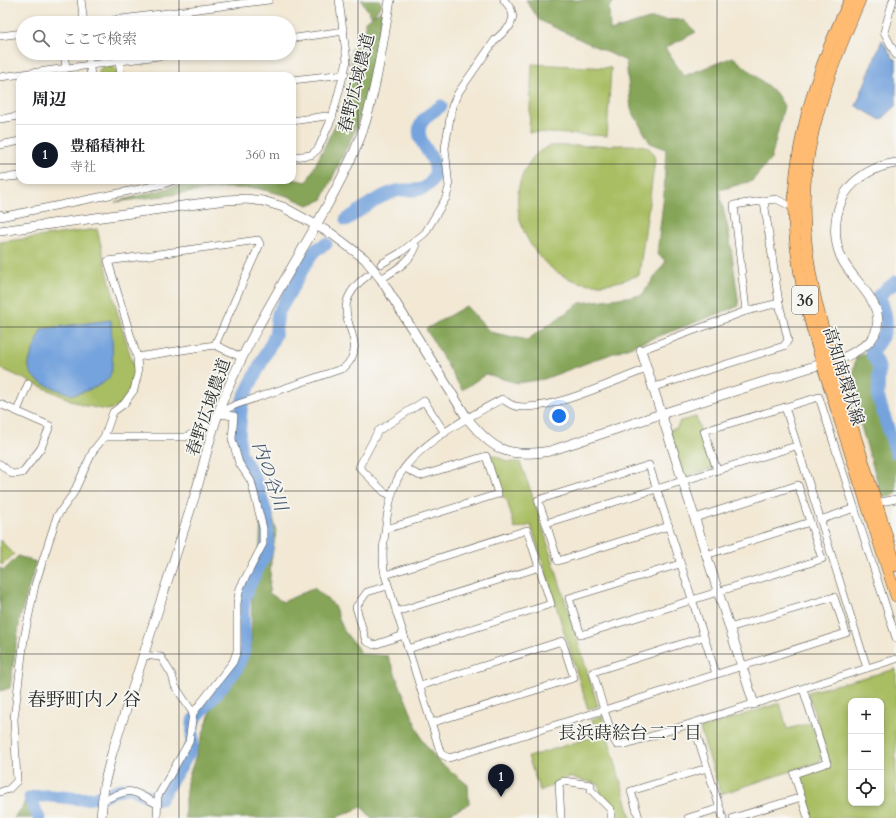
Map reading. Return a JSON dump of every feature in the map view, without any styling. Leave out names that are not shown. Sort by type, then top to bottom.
[{"type":"main road","name":"高知南環状線","points":[[850,0],[829,48],[810,108],[796,173],[796,243],[807,314],[821,364],[896,596]]},
{"type":"main road","name":"高知南環状線","points":[[860,0],[833,65],[818,109],[810,141],[804,210],[806,244],[818,312],[896,566]]},
{"type":"street","points":[[81,0],[83,16]]},
{"type":"street","points":[[145,16],[268,0]]},
{"type":"street","points":[[296,157],[311,155],[318,149],[332,118],[345,74],[347,60],[339,0]]},
{"type":"street","name":"春野広域農道","points":[[102,818],[102,801],[112,753],[206,461],[218,414],[242,357],[316,226],[355,149],[364,126],[390,0]]},
{"type":"street","points":[[381,264],[414,243],[425,233],[446,198],[449,187],[445,148],[452,106],[458,93],[495,40],[510,26],[513,17],[511,9],[504,0]]},
{"type":"street","points":[[893,0],[884,32],[896,55]]},
{"type":"street","points":[[296,38],[344,31]]},
{"type":"street","points":[[0,36],[16,34]]},
{"type":"street","points":[[65,60],[66,68]]},
{"type":"street","points":[[89,60],[91,72]]},
{"type":"street","points":[[37,72],[127,60]]},
{"type":"street","points":[[119,61],[120,72]]},
{"type":"street","points":[[296,80],[345,74]]},
{"type":"street","points":[[0,77],[16,75]]},
{"type":"street","points":[[296,120],[326,116],[332,118]]},
{"type":"street","points":[[0,119],[16,117]]},
{"type":"street","points":[[0,145],[16,142]]},
{"type":"street","points":[[0,231],[226,200],[246,199],[262,201],[283,207],[354,249],[365,259],[381,279],[467,418],[480,435],[495,446],[516,454],[532,454],[550,452],[660,414],[832,361],[847,356],[868,344],[876,331],[877,317],[868,294],[853,276],[841,258],[836,241],[834,226],[838,210],[845,193],[858,178],[870,170],[896,163]]},
{"type":"street","points":[[0,178],[16,176]]},
{"type":"street","points":[[0,214],[0,217],[164,184]]},
{"type":"street","points":[[746,311],[734,205],[776,200],[795,208]]},
{"type":"street","points":[[654,387],[784,346],[788,340],[779,303],[764,201]]},
{"type":"street","points":[[0,792],[9,789],[17,781],[14,719],[24,639],[35,585],[57,516],[73,494],[93,451],[104,437],[113,412],[124,404],[134,390],[138,373],[137,357],[108,261],[258,240],[260,244],[215,345]]},
{"type":"street","points":[[381,279],[399,267],[414,252],[416,247],[414,243]]},
{"type":"street","points":[[104,437],[185,437],[195,433],[212,422],[218,414],[235,405],[344,368],[351,361],[355,343],[345,314],[345,304],[350,291],[368,274]]},
{"type":"street","points":[[754,704],[683,480],[660,414],[654,387],[641,350],[746,311],[779,303]]},
{"type":"street","points":[[137,357],[215,345],[242,357]]},
{"type":"street","points":[[647,368],[560,401],[544,405],[513,406],[502,399],[467,418],[419,452],[398,478],[391,496],[382,562],[388,586],[441,754],[449,758],[846,633],[834,597],[729,628]]},
{"type":"street","points":[[17,411],[28,384]]},
{"type":"street","points":[[717,470],[704,431],[819,397],[896,638]]},
{"type":"street","points":[[391,496],[384,492],[359,467],[378,431],[424,400],[445,434]]},
{"type":"street","points":[[0,404],[50,426],[41,448],[22,473],[12,474],[0,464]]},
{"type":"street","points":[[784,408],[867,668]]},
{"type":"street","points":[[157,818],[158,800],[188,742],[193,713],[233,662],[237,651],[237,604],[240,588],[263,544],[263,528],[251,481],[239,463],[232,439],[234,416],[218,414]]},
{"type":"street","points":[[546,523],[796,446]]},
{"type":"street","points":[[386,528],[393,528],[498,494],[486,456],[420,476],[405,468]]},
{"type":"street","points":[[669,526],[558,561],[538,500],[649,465],[669,526],[680,564],[716,674]]},
{"type":"street","points":[[680,564],[569,598],[581,635],[822,559],[798,485],[695,518]]},
{"type":"street","points":[[876,503],[896,499]]},
{"type":"street","points":[[820,520],[855,508]]},
{"type":"street","points":[[706,555],[810,522]]},
{"type":"street","points":[[385,575],[528,530],[540,567],[551,604],[408,649]]},
{"type":"street","points":[[396,612],[540,567]]},
{"type":"street","points":[[388,586],[367,592],[356,607],[366,641],[374,645],[404,635]]},
{"type":"street","points":[[704,637],[593,672],[604,710],[617,745],[623,745],[693,724],[896,659]]},
{"type":"street","points":[[420,686],[562,641],[574,678],[431,723]]},
{"type":"street","points":[[143,655],[160,657],[172,675],[175,686],[193,713]]},
{"type":"street","points":[[803,689],[827,763],[794,774],[808,818]]},
{"type":"street","points":[[693,724],[723,818]]},
{"type":"street","points":[[639,818],[631,791],[707,768]]},
{"type":"street","points":[[561,818],[559,783],[564,781],[591,785],[591,790],[611,810],[611,818]]},
{"type":"street","points":[[102,801],[126,790],[158,800]]},
{"type":"street","points":[[732,818],[802,797]]},
{"type":"street","points":[[688,818],[720,808]]},
{"type":"green space","points":[[361,0],[379,0],[382,4],[373,16],[383,10],[370,84],[356,128],[322,200],[308,205],[288,196],[256,188],[224,188],[115,202],[180,184],[296,184],[296,180],[307,182],[345,105],[351,80],[351,49],[365,40],[365,21],[372,17]]},
{"type":"green space","points":[[526,0],[616,0],[609,7],[610,31],[649,19],[683,20],[696,32],[665,48],[684,76],[733,57],[776,93],[784,106],[771,159],[752,181],[719,190],[729,234],[739,306],[544,379],[517,383],[486,374],[462,390],[426,329],[466,306],[490,332],[527,340],[580,303],[642,295],[666,261],[657,254],[664,194],[666,149],[650,143],[631,109],[626,61],[539,20]]},
{"type":"green space","points":[[532,64],[611,68],[607,136],[529,132]]},
{"type":"green space","points":[[113,66],[117,72],[99,72],[102,67]]},
{"type":"green space","points":[[550,146],[646,146],[651,151],[655,160],[639,275],[622,281],[604,284],[592,284],[572,280],[554,270],[539,257],[528,240],[520,221],[518,201],[520,181],[533,158],[540,151]]},
{"type":"green space","points":[[97,229],[118,315],[135,370],[129,393],[116,408],[106,410],[82,405],[0,368],[0,242]]},
{"type":"green space","points":[[869,352],[876,368],[874,391],[892,452],[896,460],[896,494],[882,497],[850,389],[856,357]]},
{"type":"green space","points":[[696,417],[713,468],[684,477],[670,430],[677,428],[680,421]]},
{"type":"green space","points":[[490,454],[509,462],[520,462],[533,497],[598,706],[588,709],[531,525],[515,529],[507,500],[502,496],[487,456]]},
{"type":"green space","points":[[272,510],[276,532],[271,561],[269,593],[283,602],[314,588],[334,605],[344,631],[362,654],[388,656],[422,740],[438,761],[468,785],[469,804],[441,818],[372,818],[362,807],[335,818],[185,818],[187,782],[212,707],[219,690],[240,671],[251,650],[252,585],[260,547],[261,515]]},
{"type":"green space","points":[[0,540],[14,554],[2,565],[0,563]]},
{"type":"green space","points":[[18,556],[36,562],[20,618],[10,688],[0,691],[0,568],[4,570]]},
{"type":"green space","points":[[896,669],[896,818],[811,818],[799,776],[830,764],[808,692]]},
{"type":"green space","points":[[780,703],[787,729],[811,723],[822,755],[819,762],[721,794],[700,729]]},
{"type":"green space","points":[[602,716],[631,818],[621,818],[600,792],[599,784],[568,777],[540,791],[528,757],[596,736],[592,719]]},
{"type":"green space","points":[[27,796],[31,808],[39,818],[14,818],[22,808]]},
{"type":"water","points":[[882,40],[894,59],[896,59],[896,106],[881,120],[856,106]]},
{"type":"water","points":[[111,320],[112,368],[108,379],[100,385],[73,395],[43,383],[36,379],[31,373],[29,367],[30,359],[41,329]]},
{"type":"waterway","name":"内の谷川","points":[[346,220],[375,200],[388,194],[401,190],[418,190],[430,183],[435,175],[435,166],[422,142],[419,134],[420,126],[429,114],[441,106]]},
{"type":"waterway","name":"内の谷川","points":[[106,795],[116,790],[130,788],[152,798],[160,799],[189,753],[192,744],[193,721],[236,670],[245,648],[243,614],[244,599],[266,553],[268,537],[267,516],[255,478],[241,455],[239,439],[243,399],[275,335],[278,313],[309,258],[315,250],[326,244]]},
{"type":"waterway","points":[[896,282],[879,295],[885,312],[886,325],[882,338],[871,352],[879,367],[878,397],[896,453]]},
{"type":"waterway","name":"内の谷川","points":[[39,818],[30,798],[38,796],[80,799],[97,797]]},
{"type":"place","name":"豊稲積神社","points":[[501,797]]},
{"type":"district","name":"春野町内ノ谷","points":[[84,699]]},
{"type":"district","name":"長浜蒔絵台二丁目","points":[[630,733]]}]
